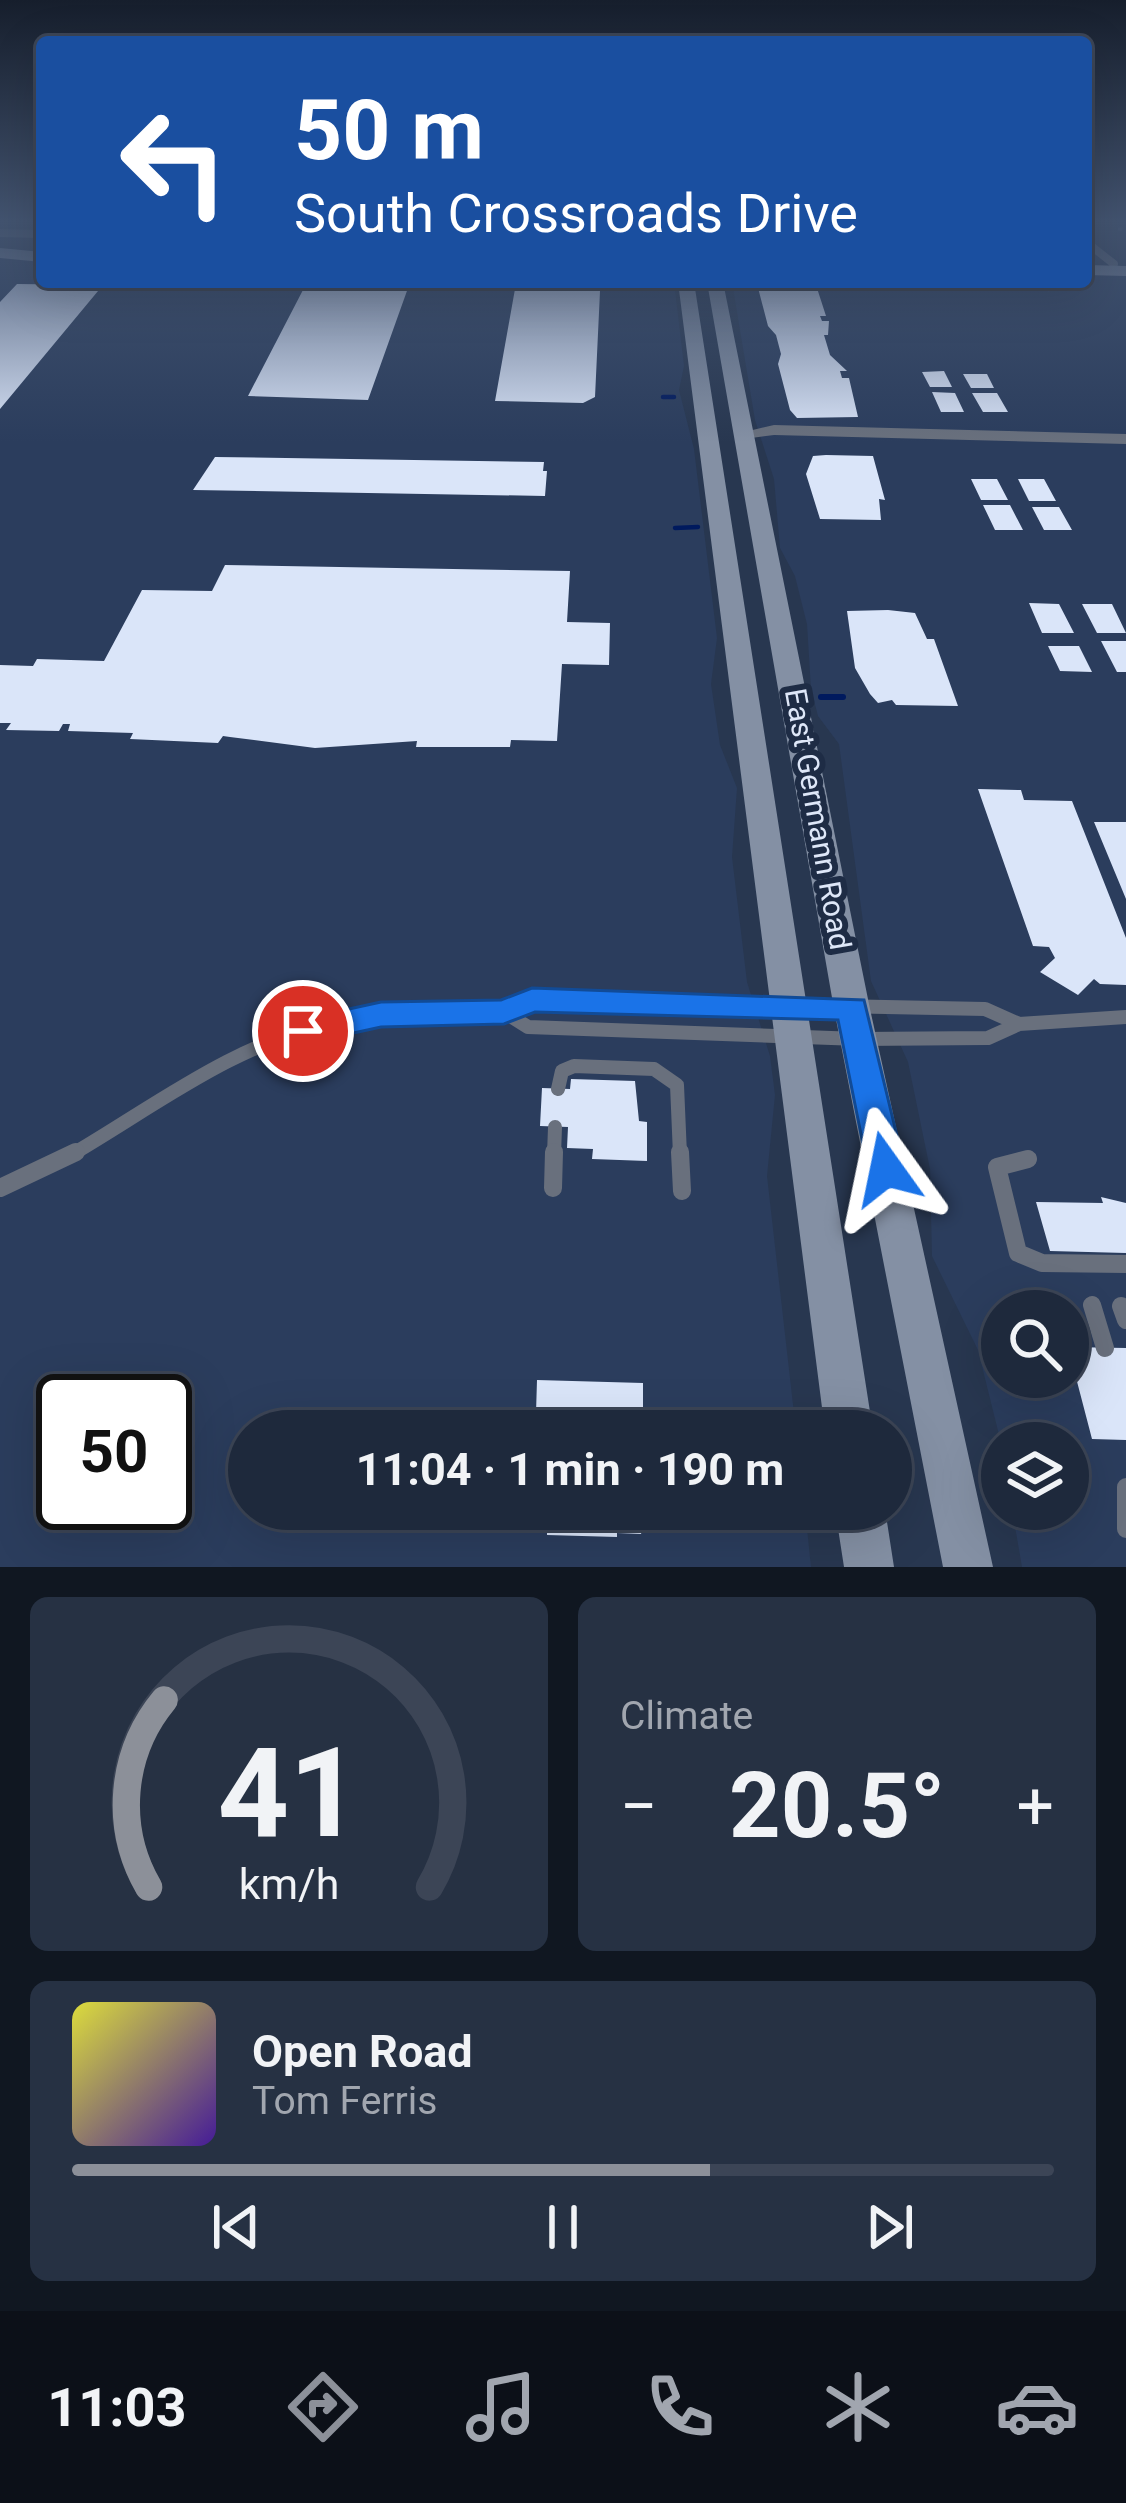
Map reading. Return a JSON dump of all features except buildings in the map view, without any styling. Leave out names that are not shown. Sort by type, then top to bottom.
[{"type":"main road","name":"East Germann Road","points":[[688,296],[846,1410]]},
{"type":"main road","name":"East Germann Road","points":[[718,296],[856,1024],[968,1567]]},
{"type":"main road","points":[[863,1530],[868,1567]]},
{"type":"street","points":[[711,434],[775,439],[1126,439]]},
{"type":"lane","points":[[0,1188],[46,1171],[223,1064],[276,1039],[381,1015],[504,1012],[532,1000],[856,1024],[985,1010],[1019,1024]]},
{"type":"lane","points":[[504,1012],[528,1027],[791,1022],[988,1038],[1019,1024],[1126,1017]]},
{"type":"lane","points":[[558,1089],[562,1071],[574,1066],[654,1069],[668,1076],[679,1091],[682,1191]]},
{"type":"lane","points":[[553,1188],[555,1127]]},
{"type":"lane","points":[[1028,1159],[998,1167],[996,1178],[1018,1253],[1042,1262],[1126,1264]]},
{"type":"lane","points":[[1092,1305],[1105,1348]]},
{"type":"lane","points":[[1126,1487],[1126,1529]]},
{"type":"shaded area","points":[[0,296],[676,296],[684,366],[679,390],[694,449],[717,638],[711,684],[720,745],[737,788],[732,857],[747,982],[770,1056],[775,1095],[767,1176],[794,1410],[228,1410],[228,1530],[807,1530],[811,1567],[0,1567]]},
{"type":"shaded area","points":[[734,296],[1126,296],[1126,1567],[1022,1567],[1016,1530],[1089,1530],[1089,1422],[996,1422],[990,1398],[1089,1398],[1089,1290],[981,1290],[981,1362],[932,1256],[930,1169],[908,1062],[871,981],[839,744],[818,716],[811,689],[807,624],[795,576],[780,548],[774,479],[755,420]]},
{"type":"waterway","points":[[663,397],[674,397]]},
{"type":"waterway","points":[[675,528],[698,527]]},
{"type":"waterway","points":[[821,697],[843,697]]},
{"type":"route","points":[[303,1031],[381,1015],[504,1012],[532,1000],[852,1009],[886,1169]]}]
